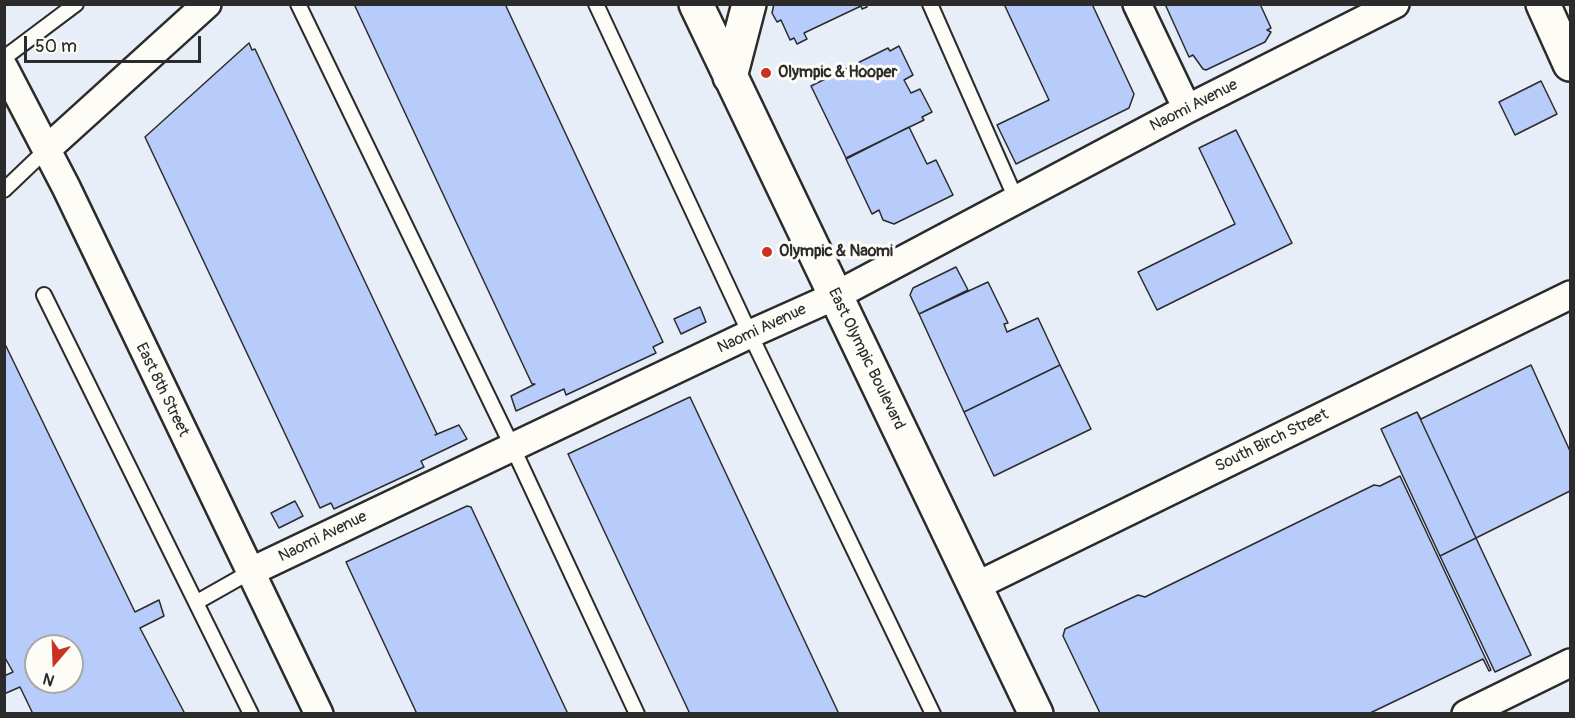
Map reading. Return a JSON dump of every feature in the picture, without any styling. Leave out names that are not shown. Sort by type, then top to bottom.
[{"type":"main road","name":"East Olympic Boulevard","points":[[696,4],[835,296],[902,429],[974,587],[1036,714]]},
{"type":"main road","points":[[730,77],[749,4]]},
{"type":"main road","points":[[1543,4],[1570,64]]},
{"type":"street","points":[[47,149],[207,4]]},
{"type":"street","points":[[1137,4],[1187,109]]},
{"type":"street","name":"Naomi Avenue","points":[[250,572],[512,446],[835,296],[1016,198],[1395,4]]},
{"type":"street","name":"East 8th Street","points":[[4,68],[47,149],[319,714]]},
{"type":"street","name":"South Birch Street","points":[[974,587],[1570,295]]},
{"type":"street","points":[[1466,714],[1570,663]]},
{"type":"lane","points":[[4,58],[75,4]]},
{"type":"lane","points":[[298,4],[512,446],[638,714]]},
{"type":"lane","points":[[596,4],[750,334],[933,714]]},
{"type":"lane","points":[[930,4],[1016,198]]},
{"type":"lane","points":[[4,190],[47,149]]},
{"type":"lane","points":[[44,295],[251,714]]},
{"type":"lane","points":[[196,602],[250,572]]},
{"type":"building","points":[[354,4],[505,4],[663,342],[653,347],[656,353],[566,395],[564,389],[516,411],[511,396],[535,384],[532,384]]},
{"type":"building","points":[[774,4],[866,4],[867,7],[862,9],[861,6],[804,33],[807,39],[797,44],[794,38],[790,40],[781,20],[777,22],[772,13]]},
{"type":"building","points":[[1004,4],[1092,4],[1134,94],[1129,108],[1016,164],[997,125],[1049,100]]},
{"type":"building","points":[[1165,4],[1260,4],[1271,28],[1267,30],[1271,32],[1265,42],[1206,70],[1193,55],[1189,57]]},
{"type":"building","points":[[249,43],[252,50],[255,49],[437,434],[435,435],[459,425],[467,439],[421,461],[424,467],[334,509],[331,503],[320,508],[145,137]]},
{"type":"building","points":[[899,46],[913,75],[904,80],[911,93],[920,89],[932,112],[922,117],[924,120],[846,158],[811,86],[888,48],[890,51]]},
{"type":"building","points":[[1541,81],[1557,114],[1515,135],[1499,102]]},
{"type":"building","points":[[909,127],[927,164],[936,160],[953,195],[894,224],[883,220],[879,210],[872,214],[846,159]]},
{"type":"building","points":[[1236,130],[1292,243],[1157,310],[1138,272],[1235,224],[1199,148]]},
{"type":"building","points":[[956,267],[968,290],[919,314],[910,295],[913,288]]},
{"type":"building","points":[[988,282],[1008,323],[1004,324],[1007,332],[1038,318],[1060,365],[964,412],[919,314]]},
{"type":"building","points":[[700,307],[706,322],[681,334],[674,319]]},
{"type":"building","points":[[4,342],[135,612],[159,600],[164,616],[140,628],[185,714],[33,714],[20,687],[4,694],[4,676],[13,672],[4,656]]},
{"type":"building","points":[[1060,365],[1091,429],[994,476],[964,412]]},
{"type":"building","points":[[1531,365],[1570,451],[1570,491],[1476,538],[1417,412],[1421,419]]},
{"type":"building","points":[[690,397],[839,714],[690,714],[568,454]]},
{"type":"building","points":[[1417,412],[1476,538],[1440,556],[1381,429]]},
{"type":"building","points":[[1400,476],[1491,670],[1489,671],[1483,659],[1368,714],[1100,713],[1063,636],[1065,629],[1138,595],[1145,597],[1374,485],[1380,486]]},
{"type":"building","points":[[295,501],[303,516],[279,528],[271,513]]},
{"type":"building","points":[[467,506],[471,507],[568,714],[417,714],[346,562]]},
{"type":"building","points":[[1476,538],[1531,655],[1495,672],[1440,556]]},
{"type":"place","name":"Olympic & Hooper","points":[[766,73]]},
{"type":"place","name":"Olympic & Naomi","points":[[767,252]]}]
